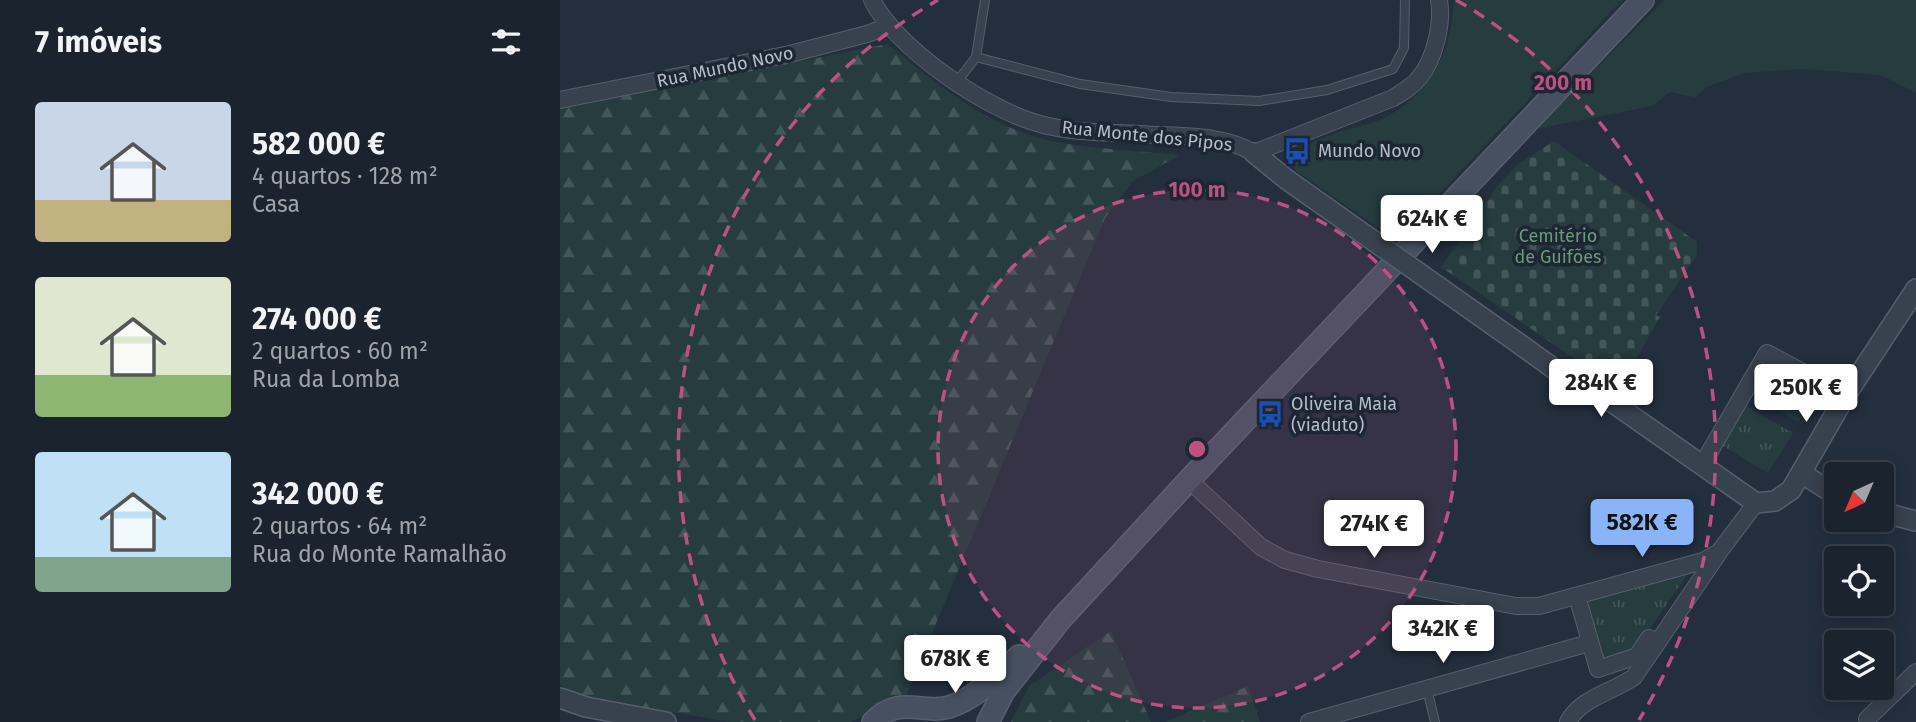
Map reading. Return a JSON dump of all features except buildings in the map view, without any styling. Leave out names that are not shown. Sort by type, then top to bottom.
[{"type":"main road","points":[[988,722],[1004,691],[1060,620],[1643,0]]},
{"type":"main road","points":[[873,722],[893,709],[912,705],[947,708],[973,695],[1060,620]]},
{"type":"main road","points":[[930,707],[955,722]]},
{"type":"street","name":"Rua Monte dos Pipos","points":[[872,0],[888,26],[940,71],[1012,114],[1039,124],[1071,130],[1227,140],[1254,153],[1286,179],[1575,384],[1609,400],[1756,503]]},
{"type":"street","points":[[1254,153],[1394,98],[1406,90],[1422,76],[1432,53],[1438,33],[1439,0]]},
{"type":"street","name":"Rua Mundo Novo","points":[[560,100],[790,54],[888,26]]},
{"type":"street","points":[[1568,722],[1571,715],[1588,702],[1634,677],[1719,552],[1756,503],[1766,503],[1791,490],[1846,395],[1916,289]]},
{"type":"street","points":[[1702,465],[1767,353],[1846,395]]},
{"type":"street","points":[[1801,474],[1824,488]]},
{"type":"street","points":[[1189,480],[1272,555],[1300,565],[1516,606],[1539,606],[1577,596],[1703,561],[1719,552]]},
{"type":"street","points":[[1894,515],[1916,521]]},
{"type":"street","points":[[1577,596],[1598,669],[1637,656],[1703,561]]},
{"type":"street","points":[[1309,722],[1589,643]]},
{"type":"street","points":[[1867,719],[1916,673]]},
{"type":"street","points":[[560,698],[586,707],[666,722]]},
{"type":"lane","points":[[957,82],[976,57],[985,0]]},
{"type":"lane","points":[[976,57],[1080,84],[1171,97],[1259,101],[1326,90],[1393,69],[1404,48],[1405,0]]},
{"type":"lane","points":[[1427,689],[1435,722]]},
{"type":"green space","points":[[1454,0],[1622,0],[1396,240],[1296,171],[1292,164],[1297,154],[1306,146],[1384,118],[1414,97],[1436,69],[1443,53],[1449,37]]},
{"type":"green space","points":[[1664,0],[1916,0],[1916,93],[1881,75],[1804,69],[1744,73],[1707,87],[1695,97],[1670,92],[1652,106],[1536,129]]},
{"type":"green space","points":[[887,44],[966,104],[988,117],[1033,136],[1103,148],[1180,155],[1133,181],[1105,218],[905,698],[892,700],[851,722],[731,722],[584,697],[560,685],[560,109]]},
{"type":"green space","name":"Cemitério de Guifões","points":[[1554,141],[1697,242],[1697,255],[1656,315],[1660,317],[1619,389],[1441,267],[1498,185],[1518,164]]},
{"type":"green space","points":[[1771,361],[1819,388],[1799,422],[1751,394]]},
{"type":"green space","points":[[1743,404],[1793,433],[1768,473],[1720,444]]},
{"type":"green space","points":[[1690,571],[1633,652],[1602,661],[1585,598]]},
{"type":"green space","points":[[1111,631],[1151,722],[1011,722],[1029,686]]},
{"type":"green space","points":[[1248,686],[1260,722],[1166,722]]},
{"type":"water","points":[[1675,514],[1694,525],[1683,543],[1665,532]]},
{"type":"place","name":"Mundo Novo","points":[[1297,151]]},
{"type":"place","name":"Oliveira Maia (viaduto)","points":[[1270,414]]}]
